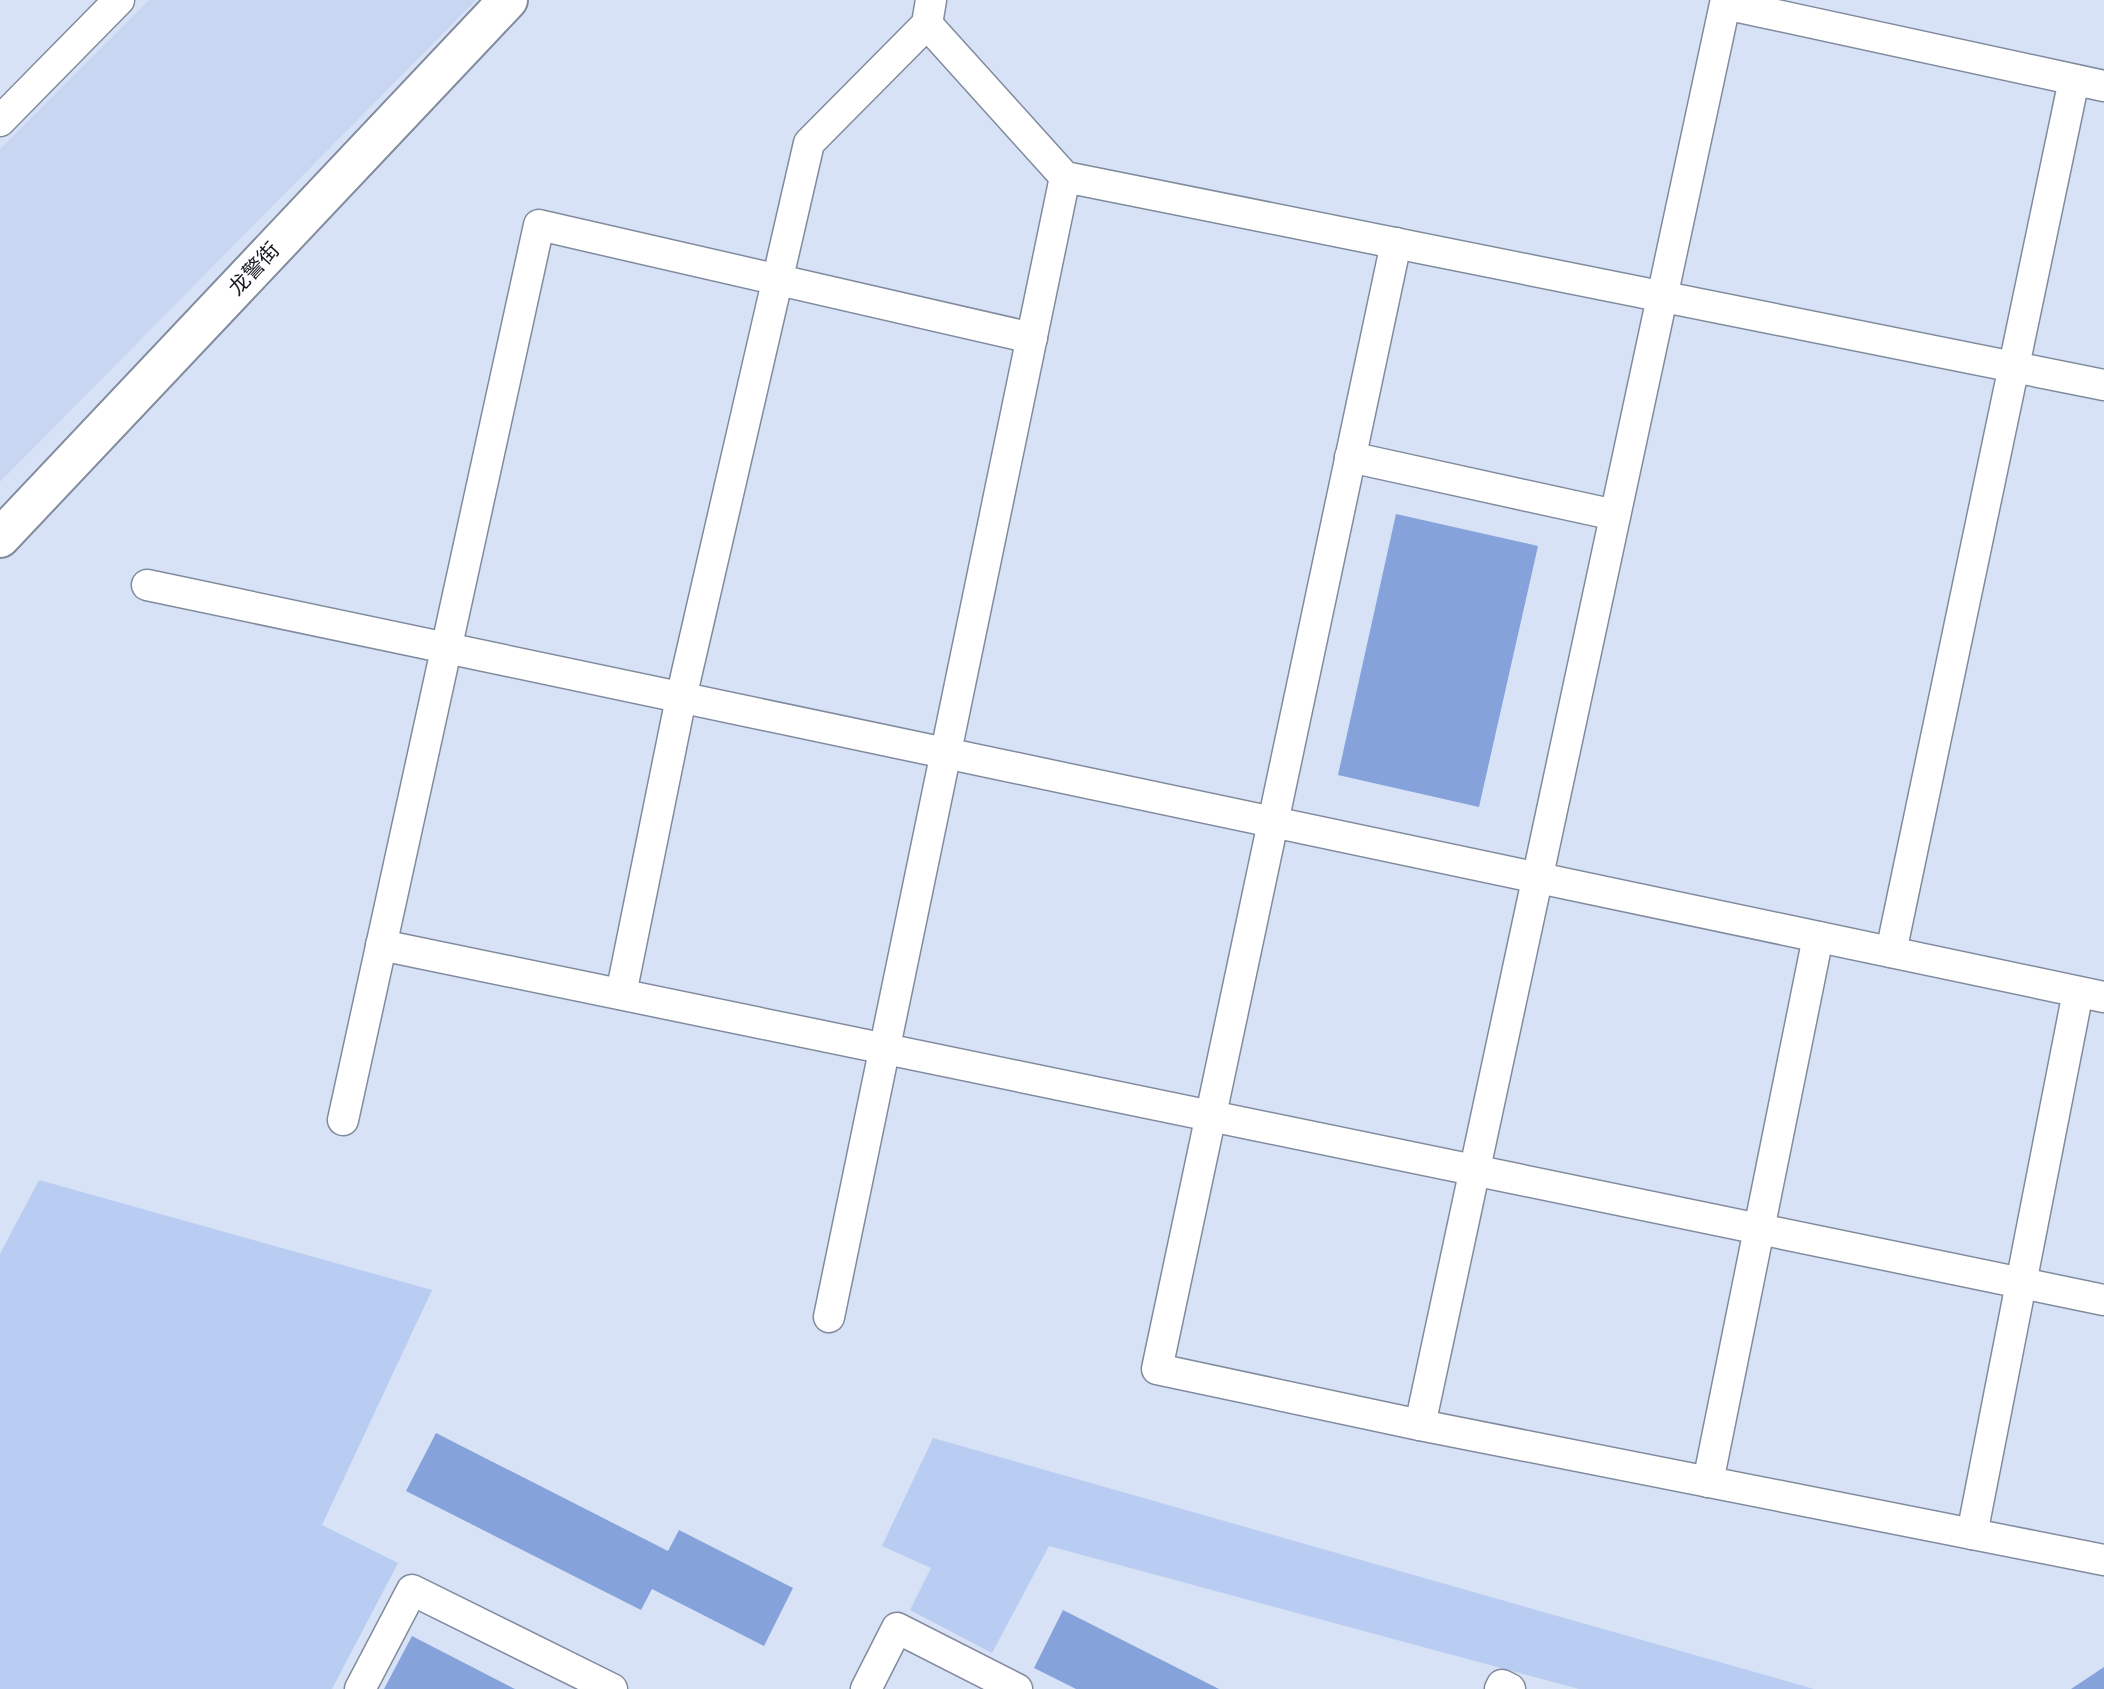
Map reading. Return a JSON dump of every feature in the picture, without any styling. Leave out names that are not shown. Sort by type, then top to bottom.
[{"type":"street","points":[[0,121],[119,0]]},
{"type":"street","name":"龙警街","points":[[5,523],[508,0]]},
{"type":"street","points":[[1420,1425],[1726,2],[2104,86]]},
{"type":"street","points":[[621,994],[681,698],[809,143],[929,12],[1065,177],[2104,385]]},
{"type":"street","points":[[1891,952],[2074,79]]},
{"type":"street","points":[[829,1317],[1065,177]]},
{"type":"street","points":[[343,1120],[539,225],[1032,338]]},
{"type":"street","points":[[1396,243],[1157,1369],[1420,1425],[2104,1560]]},
{"type":"street","points":[[1350,457],[1615,514]]},
{"type":"street","points":[[147,585],[2091,995],[2021,1283],[1972,1534]]},
{"type":"street","points":[[1708,1482],[1818,937]]},
{"type":"street","points":[[381,945],[2104,1300]]},
{"type":"street","points":[[360,1689],[412,1590],[612,1689]]},
{"type":"street","points":[[866,1689],[897,1628],[1017,1689]]},
{"type":"street","points":[[1500,1689],[1502,1685],[1510,1689]]},
{"type":"shaded area","points":[[149,0],[476,0],[0,482],[0,149]]},
{"type":"shaded area","points":[[39,1180],[432,1290],[322,1525],[398,1563],[332,1689],[0,1689],[0,1254]]},
{"type":"shaded area","points":[[933,1438],[1814,1689],[1579,1689],[1049,1546],[992,1653],[910,1610],[931,1568],[882,1546]]},
{"type":"building","points":[[1396,514],[1538,546],[1479,807],[1338,775]]},
{"type":"building","points":[[436,1433],[668,1551],[679,1530],[793,1588],[764,1646],[652,1589],[641,1610],[406,1491]]},
{"type":"building","points":[[1063,1610],[1219,1689],[1076,1689],[1034,1668]]},
{"type":"building","points":[[412,1636],[515,1689],[384,1689]]},
{"type":"building","points":[[2104,1667],[2104,1689],[2071,1689]]}]
